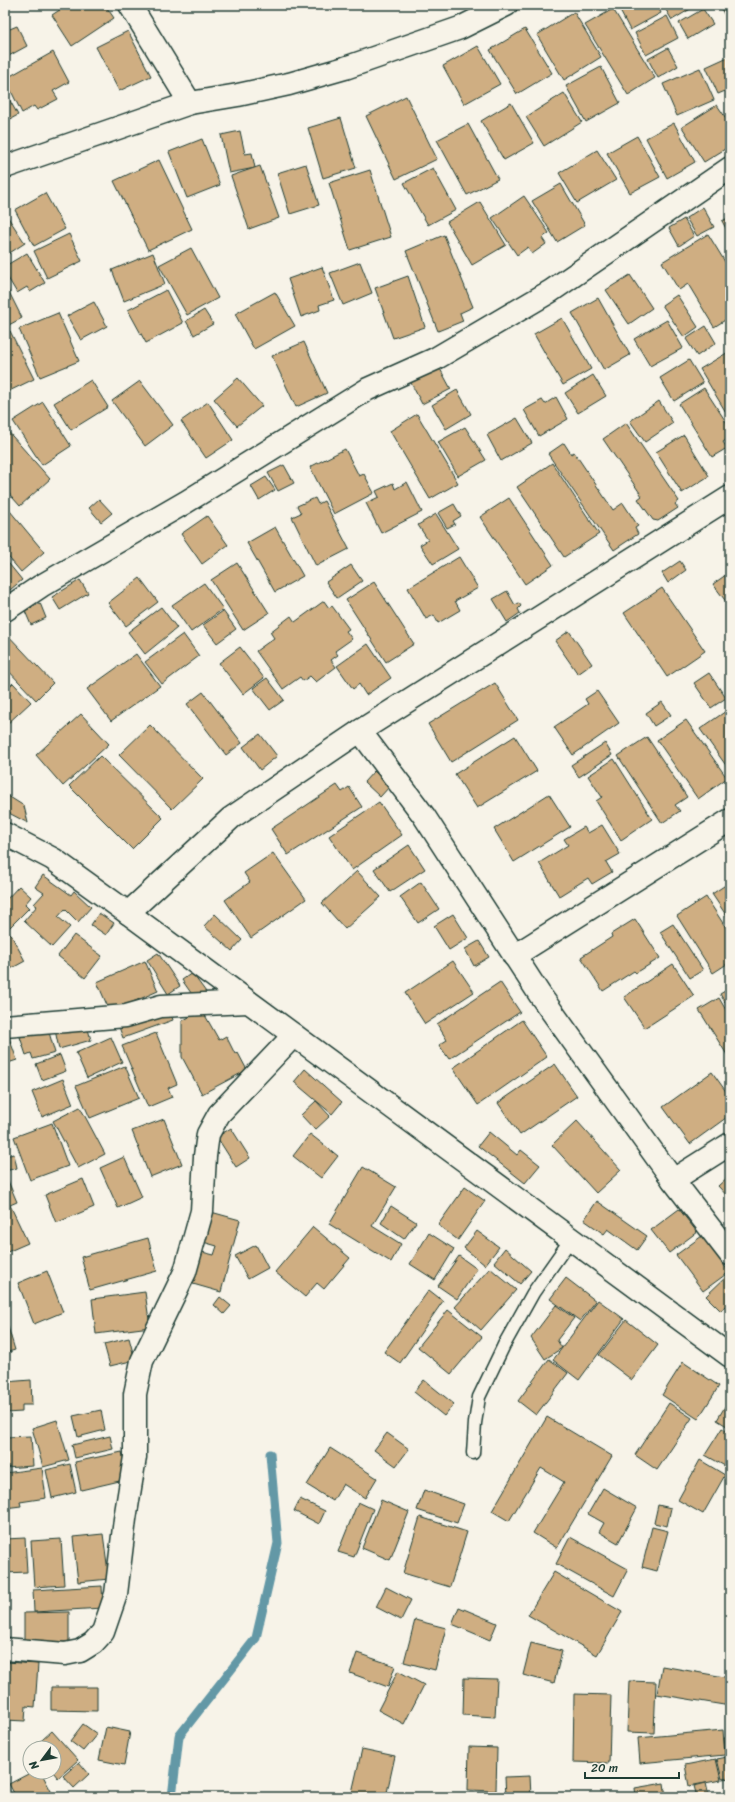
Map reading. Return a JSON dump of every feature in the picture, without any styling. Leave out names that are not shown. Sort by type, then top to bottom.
[{"type":"street","points":[[130,5],[190,103]]},
{"type":"street","points":[[5,167],[190,103],[238,96],[289,84],[345,68],[460,28],[506,5]]},
{"type":"street","points":[[5,610],[41,586],[186,502],[368,389],[435,359],[550,292],[730,168]]},
{"type":"street","points":[[128,913],[231,818],[360,730],[730,497]]},
{"type":"street","points":[[360,730],[424,816],[540,995],[673,1180],[730,1254]]},
{"type":"street","points":[[514,956],[730,820]]},
{"type":"street","points":[[5,834],[53,859],[730,1356]]},
{"type":"street","points":[[5,1026],[126,1016],[161,1006],[248,1002]]},
{"type":"street","points":[[5,1649],[65,1654],[80,1651],[93,1643],[103,1632],[116,1594],[125,1519],[135,1457],[135,1394],[142,1361],[185,1272],[202,1210],[205,1156],[208,1134],[219,1114],[294,1035]]},
{"type":"street","points":[[673,1180],[730,1144]]},
{"type":"lane","points":[[473,1453],[475,1423],[480,1397],[504,1345],[533,1292],[571,1239]]},
{"type":"building","points":[[67,5],[105,5],[114,18],[72,46],[52,15]]},
{"type":"building","points":[[617,5],[657,5],[661,13],[630,30]]},
{"type":"building","points":[[663,5],[697,5],[672,20]]},
{"type":"building","points":[[719,5],[730,5],[730,19],[728,21]]},
{"type":"building","points":[[613,9],[655,78],[628,95],[585,25]]},
{"type":"building","points":[[703,9],[713,24],[688,39],[679,23]]},
{"type":"building","points":[[574,12],[601,57],[564,80],[537,35]]},
{"type":"building","points":[[667,16],[678,38],[646,55],[635,33]]},
{"type":"building","points":[[17,26],[27,46],[5,58],[5,31]]},
{"type":"building","points":[[525,29],[552,73],[517,94],[490,50]]},
{"type":"building","points":[[128,31],[151,76],[119,91],[96,47]]},
{"type":"building","points":[[478,46],[500,84],[464,104],[443,66]]},
{"type":"building","points":[[668,48],[678,66],[658,78],[648,59]]},
{"type":"building","points":[[53,52],[69,82],[53,91],[58,99],[37,110],[34,106],[22,113],[5,79]]},
{"type":"building","points":[[730,56],[730,89],[718,94],[706,67]]},
{"type":"building","points":[[601,67],[620,103],[586,122],[566,86]]},
{"type":"building","points":[[700,68],[714,100],[677,116],[663,84]]},
{"type":"building","points":[[5,92],[18,115],[5,122]]},
{"type":"building","points":[[564,93],[582,122],[544,146],[526,117]]},
{"type":"building","points":[[406,96],[437,159],[396,179],[366,116]]},
{"type":"building","points":[[511,103],[534,143],[504,160],[481,121]]},
{"type":"building","points":[[717,105],[730,124],[730,146],[704,162],[682,127]]},
{"type":"building","points":[[341,118],[356,168],[323,178],[308,128]]},
{"type":"building","points":[[674,123],[695,162],[667,178],[646,138]]},
{"type":"building","points":[[468,124],[498,179],[467,195],[437,140]]},
{"type":"building","points":[[240,131],[245,154],[252,153],[255,168],[229,173],[221,135]]},
{"type":"building","points":[[637,136],[660,177],[630,193],[607,153]]},
{"type":"building","points":[[202,139],[220,185],[187,198],[169,152]]},
{"type":"building","points":[[597,150],[616,180],[577,203],[559,173]]},
{"type":"building","points":[[159,160],[192,229],[148,250],[114,181]]},
{"type":"building","points":[[306,164],[319,205],[290,214],[277,173]]},
{"type":"building","points":[[260,166],[279,218],[249,229],[231,176]]},
{"type":"building","points":[[433,168],[456,210],[428,225],[404,183]]},
{"type":"building","points":[[370,170],[391,237],[350,250],[329,183]]},
{"type":"building","points":[[561,184],[585,225],[557,242],[532,201]]},
{"type":"building","points":[[45,193],[65,229],[34,246],[15,210]]},
{"type":"building","points":[[524,196],[549,233],[542,238],[546,244],[532,254],[528,247],[517,255],[492,218]]},
{"type":"building","points":[[480,202],[506,245],[472,265],[447,222]]},
{"type":"building","points":[[703,207],[714,227],[697,236],[686,218]]},
{"type":"building","points":[[5,213],[25,243],[5,256]]},
{"type":"building","points":[[730,217],[730,236],[722,221]]},
{"type":"building","points":[[684,219],[694,236],[679,246],[669,228]]},
{"type":"building","points":[[69,234],[82,261],[47,278],[34,251]]},
{"type":"building","points":[[708,234],[730,270],[730,317],[714,327],[688,284],[679,290],[662,262]]},
{"type":"building","points":[[444,235],[473,307],[460,313],[463,321],[438,331],[406,251]]},
{"type":"building","points":[[191,248],[218,298],[187,315],[159,265]]},
{"type":"building","points":[[27,253],[45,283],[30,292],[27,287],[17,293],[5,273],[5,266]]},
{"type":"building","points":[[153,253],[165,284],[124,301],[112,270]]},
{"type":"building","points":[[360,262],[372,293],[343,305],[330,273]]},
{"type":"building","points":[[322,267],[334,300],[319,305],[320,310],[301,317],[288,279]]},
{"type":"building","points":[[630,275],[652,308],[629,324],[606,290]]},
{"type":"building","points":[[408,276],[425,327],[393,338],[375,288]]},
{"type":"building","points":[[7,288],[22,318],[5,327],[5,289]]},
{"type":"building","points":[[166,290],[183,323],[146,343],[128,310]]},
{"type":"building","points":[[275,292],[295,326],[254,349],[235,314]]},
{"type":"building","points":[[677,295],[698,327],[684,337],[662,305]]},
{"type":"building","points":[[598,298],[630,355],[604,370],[572,313]]},
{"type":"building","points":[[94,302],[107,326],[81,340],[67,316]]},
{"type":"building","points":[[204,310],[213,324],[194,335],[186,321]]},
{"type":"building","points":[[58,313],[79,361],[40,377],[19,329]]},
{"type":"building","points":[[562,318],[591,369],[563,385],[534,334]]},
{"type":"building","points":[[667,320],[683,348],[650,366],[634,339]]},
{"type":"building","points":[[706,326],[716,343],[697,356],[686,339]]},
{"type":"building","points":[[10,331],[34,379],[5,393],[5,333]]},
{"type":"building","points":[[304,342],[327,393],[296,407],[272,356]]},
{"type":"building","points":[[730,351],[730,419],[700,369]]},
{"type":"building","points":[[689,360],[703,383],[674,401],[660,378]]},
{"type":"building","points":[[438,365],[451,389],[422,404],[410,381]]},
{"type":"building","points":[[593,375],[606,396],[578,413],[565,393]]},
{"type":"building","points":[[238,378],[262,406],[237,426],[214,399]]},
{"type":"building","points":[[91,380],[108,407],[71,430],[54,403]]},
{"type":"building","points":[[140,381],[173,425],[145,446],[112,401]]},
{"type":"building","points":[[704,388],[730,428],[730,437],[723,442],[727,448],[712,457],[679,404]]},
{"type":"building","points":[[457,390],[471,414],[446,429],[432,405]]},
{"type":"building","points":[[556,397],[568,419],[539,436],[524,410],[542,400],[545,404]]},
{"type":"building","points":[[659,401],[673,423],[645,442],[630,421]]},
{"type":"building","points":[[43,402],[71,446],[42,465],[13,421]]},
{"type":"building","points":[[208,402],[233,440],[206,458],[181,421]]},
{"type":"building","points":[[417,414],[458,483],[430,499],[390,431]]},
{"type":"building","points":[[517,418],[532,443],[501,461],[487,435]]},
{"type":"building","points":[[626,423],[679,501],[675,504],[678,508],[658,521],[653,520],[638,499],[642,496],[603,439]]},
{"type":"building","points":[[465,427],[486,460],[458,476],[438,442]]},
{"type":"building","points":[[5,428],[50,479],[20,506],[5,489]]},
{"type":"building","points":[[684,435],[709,476],[682,493],[656,452]]},
{"type":"building","points":[[564,443],[571,454],[574,452],[613,510],[623,503],[638,526],[635,528],[638,534],[614,550],[548,454]]},
{"type":"building","points":[[345,449],[359,476],[364,474],[374,493],[334,514],[310,467]]},
{"type":"building","points":[[552,463],[599,534],[564,557],[517,487]]},
{"type":"building","points":[[284,465],[294,483],[278,491],[268,473]]},
{"type":"building","points":[[266,477],[275,490],[259,500],[251,486]]},
{"type":"building","points":[[407,482],[422,512],[381,533],[366,503],[379,497],[376,491],[393,483],[395,489]]},
{"type":"building","points":[[315,498],[318,504],[324,501],[349,549],[316,566],[292,517],[301,513],[297,506]]},
{"type":"building","points":[[509,498],[553,565],[525,584],[480,517]]},
{"type":"building","points":[[99,499],[112,513],[101,522],[89,508]]},
{"type":"building","points":[[454,504],[461,516],[453,521],[455,524],[447,528],[438,513]]},
{"type":"building","points":[[5,505],[44,552],[21,572],[5,553]]},
{"type":"building","points":[[436,514],[458,549],[433,564],[420,545],[428,540],[418,525]]},
{"type":"building","points":[[207,516],[228,545],[202,564],[181,534]]},
{"type":"building","points":[[275,527],[303,576],[275,592],[247,543]]},
{"type":"building","points":[[459,557],[478,588],[455,601],[460,610],[438,623],[434,615],[426,619],[408,588]]},
{"type":"building","points":[[5,559],[22,580],[5,594]]},
{"type":"building","points":[[680,561],[686,570],[668,583],[662,573]]},
{"type":"building","points":[[237,563],[269,613],[243,630],[211,580]]},
{"type":"building","points":[[351,565],[362,581],[337,598],[326,582]]},
{"type":"building","points":[[730,572],[730,607],[713,584]]},
{"type":"building","points":[[140,578],[158,602],[126,626],[108,603]]},
{"type":"building","points":[[80,580],[88,593],[60,610],[52,597]]},
{"type":"building","points":[[374,582],[414,644],[386,662],[346,600]]},
{"type":"building","points":[[204,583],[223,609],[191,632],[172,605]]},
{"type":"building","points":[[662,588],[705,651],[667,677],[624,613]]},
{"type":"building","points":[[507,591],[515,605],[519,603],[521,606],[518,609],[520,613],[507,622],[493,599]]},
{"type":"building","points":[[324,601],[329,608],[332,606],[349,629],[346,631],[352,639],[335,651],[338,655],[331,660],[336,667],[316,682],[310,676],[303,681],[300,677],[283,689],[256,651],[274,638],[270,632],[291,616],[295,622]]},
{"type":"building","points":[[40,603],[46,618],[31,625],[25,611]]},
{"type":"building","points":[[161,607],[177,628],[145,654],[128,632]]},
{"type":"building","points":[[223,611],[236,629],[217,643],[203,625]]},
{"type":"building","points":[[569,631],[592,664],[578,674],[555,641]]},
{"type":"building","points":[[5,632],[53,683],[36,700],[5,667]]},
{"type":"building","points":[[183,634],[199,656],[162,684],[145,662]]},
{"type":"building","points":[[368,644],[391,678],[366,695],[359,684],[353,689],[337,666]]},
{"type":"building","points":[[240,647],[264,678],[243,694],[219,663]]},
{"type":"building","points":[[136,654],[160,686],[111,721],[87,689]]},
{"type":"building","points":[[709,673],[726,698],[711,708],[694,683]]},
{"type":"building","points":[[267,678],[284,700],[270,710],[253,688]]},
{"type":"building","points":[[13,683],[31,702],[5,726],[5,690]]},
{"type":"building","points":[[495,683],[518,720],[451,762],[428,724]]},
{"type":"building","points":[[597,691],[619,723],[573,755],[554,727],[588,704],[585,699]]},
{"type":"building","points":[[203,692],[242,743],[226,755],[187,704]]},
{"type":"building","points":[[662,702],[671,715],[654,726],[646,713]]},
{"type":"building","points":[[729,709],[730,711],[730,771],[700,729]]},
{"type":"building","points":[[81,714],[109,744],[63,786],[36,755]]},
{"type":"building","points":[[686,720],[727,778],[698,799],[657,740]]},
{"type":"building","points":[[150,725],[203,779],[172,809],[119,755]]},
{"type":"building","points":[[260,734],[277,756],[260,770],[243,747]]},
{"type":"building","points":[[515,736],[537,771],[477,808],[455,774]]},
{"type":"building","points":[[647,737],[687,797],[675,805],[680,811],[662,823],[618,756]]},
{"type":"building","points":[[605,743],[612,755],[579,777],[571,765]]},
{"type":"building","points":[[100,756],[163,818],[132,849],[69,786]]},
{"type":"building","points":[[614,759],[652,819],[621,840],[596,801],[602,797],[588,776]]},
{"type":"building","points":[[374,771],[390,786],[380,797],[364,782]]},
{"type":"building","points":[[337,785],[342,792],[349,787],[362,807],[288,855],[271,829]]},
{"type":"building","points":[[5,794],[24,806],[28,823],[5,811]]},
{"type":"building","points":[[549,794],[570,827],[514,862],[494,829]]},
{"type":"building","points":[[379,802],[402,835],[352,870],[329,836]]},
{"type":"building","points":[[602,825],[620,854],[606,862],[612,872],[592,884],[588,878],[559,896],[539,863],[568,845],[564,839],[584,827],[588,833]]},
{"type":"building","points":[[409,845],[425,869],[390,892],[374,869]]},
{"type":"building","points":[[273,853],[306,899],[251,938],[225,900],[250,882],[244,873]]},
{"type":"building","points":[[357,871],[381,897],[345,929],[322,903]]},
{"type":"building","points":[[43,875],[71,895],[74,891],[91,907],[78,922],[65,909],[58,917],[70,927],[52,947],[24,921],[37,906],[34,904],[44,893],[35,887]]},
{"type":"building","points":[[421,882],[439,909],[418,923],[400,897]]},
{"type":"building","points":[[730,882],[730,921],[712,894]]},
{"type":"building","points":[[19,886],[31,897],[25,904],[29,908],[5,932],[5,901]]},
{"type":"building","points":[[706,897],[730,934],[730,962],[713,973],[677,916]]},
{"type":"building","points":[[99,913],[114,923],[106,935],[91,925]]},
{"type":"building","points":[[215,914],[242,940],[232,951],[204,926]]},
{"type":"building","points":[[453,914],[468,938],[449,950],[434,926]]},
{"type":"building","points":[[635,919],[660,958],[636,973],[634,971],[603,991],[581,957],[612,937],[611,934]]},
{"type":"building","points":[[673,924],[703,970],[690,978],[660,932]]},
{"type":"building","points":[[10,933],[25,961],[5,972],[5,936]]},
{"type":"building","points":[[74,935],[102,956],[85,978],[58,956]]},
{"type":"building","points":[[479,941],[489,957],[474,966],[465,949]]},
{"type":"building","points":[[158,953],[180,986],[168,994],[147,960]]},
{"type":"building","points":[[145,961],[158,991],[110,1012],[97,982]]},
{"type":"building","points":[[453,961],[474,992],[425,1024],[405,993]]},
{"type":"building","points":[[673,964],[694,996],[645,1028],[624,997]]},
{"type":"building","points":[[192,973],[206,992],[196,1000],[182,980]]},
{"type":"building","points":[[500,982],[520,1012],[449,1059],[439,1045],[447,1040],[437,1024]]},
{"type":"building","points":[[730,988],[730,1005],[728,1007],[720,994]]},
{"type":"building","points":[[719,998],[730,1017],[729,1058],[699,1010]]},
{"type":"building","points":[[169,1009],[173,1020],[123,1038],[119,1027]]},
{"type":"building","points":[[202,1010],[219,1040],[226,1036],[235,1054],[238,1053],[247,1070],[202,1094],[182,1057],[182,1021]]},
{"type":"building","points":[[522,1020],[547,1057],[478,1105],[453,1068]]},
{"type":"building","points":[[86,1022],[91,1040],[59,1049],[55,1030]]},
{"type":"building","points":[[48,1029],[55,1053],[33,1059],[31,1053],[26,1055],[20,1037]]},
{"type":"building","points":[[5,1032],[7,1032],[17,1060],[5,1064]]},
{"type":"building","points":[[156,1033],[177,1084],[168,1088],[172,1097],[148,1107],[122,1046]]},
{"type":"building","points":[[111,1037],[122,1062],[87,1078],[76,1053]]},
{"type":"building","points":[[60,1055],[66,1071],[42,1080],[36,1064]]},
{"type":"building","points":[[555,1064],[577,1096],[520,1135],[498,1103]]},
{"type":"building","points":[[125,1066],[139,1098],[90,1118],[76,1086]]},
{"type":"building","points":[[305,1069],[342,1102],[332,1114],[294,1082]]},
{"type":"building","points":[[712,1072],[730,1097],[730,1115],[690,1144],[663,1107]]},
{"type":"building","points":[[63,1079],[73,1104],[42,1117],[32,1092]]},
{"type":"building","points":[[316,1101],[330,1116],[315,1130],[301,1115]]},
{"type":"building","points":[[80,1107],[105,1154],[78,1168],[53,1121]]},
{"type":"building","points":[[164,1119],[182,1164],[150,1177],[132,1131]]},
{"type":"building","points":[[577,1121],[621,1170],[596,1193],[552,1145]]},
{"type":"building","points":[[52,1123],[68,1166],[30,1180],[14,1137]]},
{"type":"building","points":[[231,1128],[250,1158],[236,1167],[217,1137]]},
{"type":"building","points":[[489,1132],[517,1155],[521,1150],[540,1165],[525,1183],[478,1146]]},
{"type":"building","points":[[310,1134],[338,1156],[321,1178],[293,1156]]},
{"type":"building","points":[[14,1154],[17,1168],[5,1171],[5,1156]]},
{"type":"building","points":[[124,1157],[142,1197],[118,1208],[100,1168]]},
{"type":"building","points":[[363,1167],[396,1187],[372,1226],[401,1244],[391,1262],[329,1224]]},
{"type":"building","points":[[730,1175],[730,1199],[718,1186]]},
{"type":"building","points":[[83,1179],[94,1207],[56,1223],[45,1195]]},
{"type":"building","points":[[8,1181],[17,1202],[10,1205],[28,1243],[5,1253],[5,1183]]},
{"type":"building","points":[[465,1187],[485,1201],[458,1240],[438,1225]]},
{"type":"building","points":[[597,1201],[647,1236],[637,1250],[608,1229],[604,1234],[584,1220]]},
{"type":"building","points":[[391,1206],[416,1222],[404,1239],[381,1223]]},
{"type":"building","points":[[679,1209],[697,1232],[669,1253],[651,1230]]},
{"type":"building","points":[[211,1212],[240,1220],[221,1292],[193,1284],[202,1252],[214,1255],[217,1246],[203,1242]]},
{"type":"building","points":[[313,1227],[350,1258],[324,1289],[317,1283],[305,1297],[275,1272]]},
{"type":"building","points":[[477,1231],[499,1247],[485,1265],[464,1248]]},
{"type":"building","points":[[429,1233],[454,1249],[435,1280],[410,1264]]},
{"type":"building","points":[[702,1236],[729,1272],[703,1291],[676,1255]]},
{"type":"building","points":[[148,1238],[157,1271],[90,1290],[81,1257]]},
{"type":"building","points":[[256,1245],[268,1268],[248,1279],[235,1256]]},
{"type":"building","points":[[505,1248],[531,1271],[520,1284],[494,1262]]},
{"type":"building","points":[[459,1256],[477,1269],[457,1299],[438,1286]]},
{"type":"building","points":[[490,1268],[516,1290],[481,1330],[455,1307]]},
{"type":"building","points":[[47,1271],[63,1312],[34,1324],[18,1283]]},
{"type":"building","points":[[729,1274],[730,1311],[725,1306],[721,1311],[706,1296]]},
{"type":"building","points":[[566,1278],[596,1301],[580,1321],[550,1299]]},
{"type":"building","points":[[429,1290],[443,1301],[400,1363],[384,1352]]},
{"type":"building","points":[[145,1292],[150,1327],[96,1334],[92,1299]]},
{"type":"building","points":[[220,1297],[231,1306],[224,1314],[214,1305]]},
{"type":"building","points":[[598,1300],[624,1319],[579,1380],[553,1360]]},
{"type":"building","points":[[556,1305],[574,1318],[557,1340],[562,1348],[545,1359],[531,1338]]},
{"type":"building","points":[[448,1310],[482,1337],[451,1374],[418,1347]]},
{"type":"building","points":[[5,1317],[15,1350],[5,1353]]},
{"type":"building","points":[[626,1320],[658,1345],[632,1380],[599,1355]]},
{"type":"building","points":[[129,1338],[135,1360],[110,1366],[104,1344]]},
{"type":"building","points":[[549,1359],[568,1373],[536,1415],[518,1401]]},
{"type":"building","points":[[683,1362],[719,1386],[698,1419],[662,1395]]},
{"type":"building","points":[[31,1380],[32,1405],[22,1405],[22,1412],[5,1413],[5,1382]]},
{"type":"building","points":[[424,1380],[454,1404],[444,1416],[414,1392]]},
{"type":"building","points":[[730,1398],[730,1428],[717,1420]]},
{"type":"building","points":[[669,1403],[692,1418],[657,1470],[635,1455]]},
{"type":"building","points":[[101,1410],[105,1430],[78,1437],[73,1416]]},
{"type":"building","points":[[547,1417],[612,1456],[557,1548],[533,1533],[564,1482],[541,1468],[509,1521],[492,1511]]},
{"type":"building","points":[[57,1420],[69,1460],[43,1467],[32,1428]]},
{"type":"building","points":[[722,1428],[730,1433],[730,1459],[725,1466],[705,1455]]},
{"type":"building","points":[[387,1433],[409,1449],[396,1466],[374,1450]]},
{"type":"building","points":[[31,1436],[33,1466],[5,1468],[5,1437]]},
{"type":"building","points":[[110,1436],[113,1449],[75,1458],[72,1445]]},
{"type":"building","points":[[330,1448],[377,1478],[365,1498],[343,1484],[333,1501],[307,1485]]},
{"type":"building","points":[[122,1452],[128,1479],[81,1490],[75,1462]]},
{"type":"building","points":[[700,1460],[725,1475],[703,1514],[678,1500]]},
{"type":"building","points":[[70,1464],[76,1492],[52,1498],[46,1470]]},
{"type":"building","points":[[42,1468],[46,1498],[20,1502],[21,1506],[5,1508],[5,1473]]},
{"type":"building","points":[[603,1488],[637,1508],[618,1543],[599,1532],[604,1523],[588,1514]]},
{"type":"building","points":[[424,1490],[464,1504],[457,1523],[417,1510]]},
{"type":"building","points":[[300,1499],[325,1511],[319,1524],[294,1511]]},
{"type":"building","points":[[381,1500],[409,1512],[390,1560],[362,1548]]},
{"type":"building","points":[[358,1502],[373,1509],[354,1557],[338,1552]]},
{"type":"building","points":[[658,1505],[671,1508],[667,1526],[654,1523]]},
{"type":"building","points":[[420,1517],[467,1532],[450,1587],[403,1573]]},
{"type":"building","points":[[652,1527],[668,1531],[657,1571],[642,1567]]},
{"type":"building","points":[[103,1534],[109,1579],[78,1582],[73,1537]]},
{"type":"building","points":[[570,1537],[628,1569],[614,1596],[556,1564]]},
{"type":"building","points":[[25,1538],[27,1572],[5,1573],[5,1539]]},
{"type":"building","points":[[61,1539],[64,1585],[34,1587],[31,1541]]},
{"type":"building","points":[[554,1572],[622,1612],[597,1655],[528,1615]]},
{"type":"building","points":[[102,1586],[103,1608],[34,1612],[33,1590]]},
{"type":"building","points":[[386,1587],[411,1600],[401,1620],[376,1607]]},
{"type":"building","points":[[459,1607],[497,1623],[490,1640],[452,1624]]},
{"type":"building","points":[[69,1612],[69,1642],[24,1642],[24,1613]]},
{"type":"building","points":[[415,1620],[446,1628],[435,1670],[404,1662]]},
{"type":"building","points":[[728,1632],[730,1632],[730,1661],[727,1661]]},
{"type":"building","points":[[531,1643],[562,1651],[554,1683],[523,1675]]},
{"type":"building","points":[[357,1653],[395,1666],[388,1687],[350,1673]]},
{"type":"building","points":[[5,1662],[38,1664],[35,1707],[26,1706],[25,1721],[5,1720]]},
{"type":"building","points":[[662,1666],[730,1678],[730,1706],[657,1694]]},
{"type":"building","points":[[398,1671],[424,1685],[404,1724],[378,1710]]},
{"type":"building","points":[[464,1678],[497,1679],[495,1717],[463,1715]]},
{"type":"building","points":[[629,1681],[656,1682],[654,1733],[627,1732]]},
{"type":"building","points":[[51,1687],[97,1687],[97,1711],[51,1710]]},
{"type":"building","points":[[574,1694],[611,1695],[609,1763],[573,1762]]},
{"type":"building","points":[[83,1724],[97,1734],[83,1751],[70,1741]]},
{"type":"building","points":[[106,1727],[130,1732],[124,1765],[99,1760]]},
{"type":"building","points":[[723,1730],[725,1755],[640,1763],[638,1738]]},
{"type":"building","points":[[52,1731],[60,1740],[42,1740]]},
{"type":"building","points":[[724,1738],[730,1738],[730,1754],[726,1755]]},
{"type":"building","points":[[62,1742],[78,1760],[62,1774]]},
{"type":"building","points":[[469,1747],[497,1748],[496,1791],[468,1790]]},
{"type":"building","points":[[362,1749],[395,1756],[386,1797],[351,1797]]},
{"type":"building","points":[[727,1757],[730,1778],[722,1779],[717,1759]]},
{"type":"building","points":[[716,1759],[721,1780],[689,1786],[685,1765]]},
{"type":"building","points":[[79,1762],[89,1774],[74,1788],[63,1776]]},
{"type":"building","points":[[530,1776],[531,1797],[506,1797],[505,1777]]},
{"type":"building","points":[[22,1777],[22,1780],[45,1780],[52,1793],[44,1797],[16,1797],[9,1784]]},
{"type":"building","points":[[664,1783],[666,1797],[636,1797],[635,1788]]},
{"type":"building","points":[[706,1783],[709,1797],[697,1797],[694,1786]]},
{"type":"waterway","points":[[172,1797],[179,1736],[256,1638],[278,1543],[270,1454]]}]
